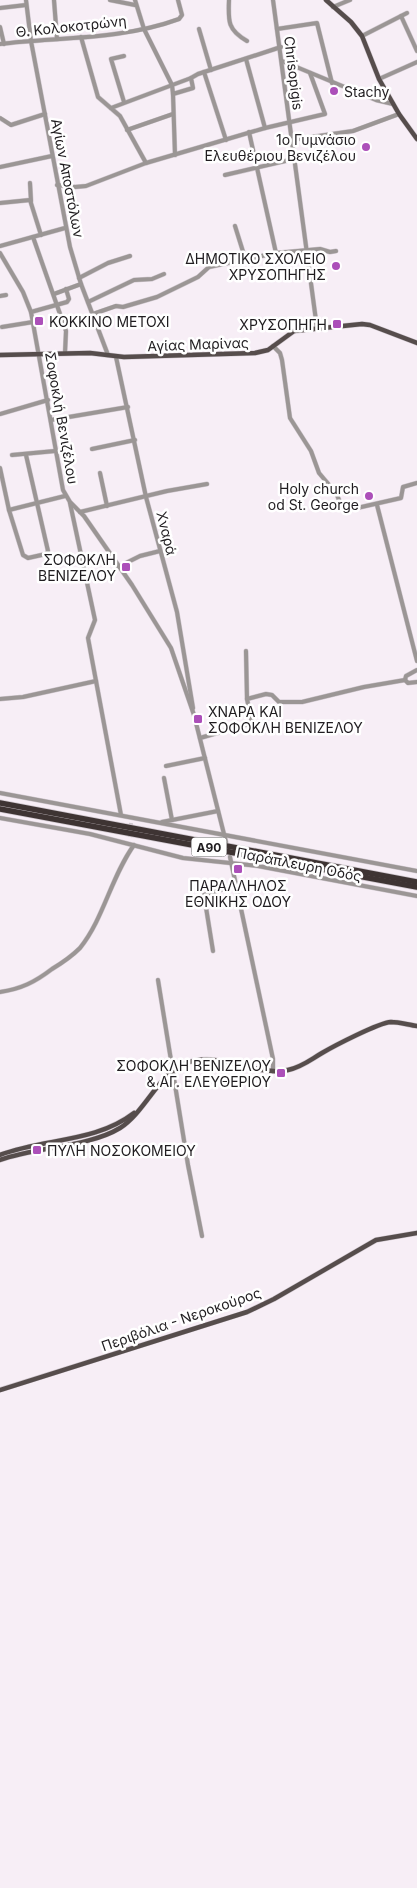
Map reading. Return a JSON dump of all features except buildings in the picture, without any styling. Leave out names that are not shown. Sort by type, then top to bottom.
[{"type":"highway","name":"Α90","points":[[0,803],[417,882]]},
{"type":"highway","name":"Α90","points":[[0,808],[417,887]]},
{"type":"main road","points":[[326,0],[351,22],[362,36],[379,79],[399,114],[417,139]]},
{"type":"main road","name":"Αγίας Μαρίνας","points":[[0,355],[65,353],[116,356],[255,353],[264,352],[290,333],[318,328],[366,324],[417,343]]},
{"type":"main road","points":[[0,1160],[105,1135],[121,1127],[143,1106],[172,1071],[183,1064],[202,1059],[273,1070],[288,1070],[305,1065],[328,1050],[388,1023],[417,1026]]},
{"type":"main road","points":[[0,1155],[20,1148],[104,1130],[119,1124],[143,1106]]},
{"type":"main road","name":"Περιβόλια - Νεροκούρος","points":[[0,1390],[247,1312],[274,1299],[376,1240],[417,1233]]},
{"type":"street","points":[[54,0],[57,39]]},
{"type":"street","points":[[110,0],[135,2],[144,28],[172,85],[175,156]]},
{"type":"street","name":"Θ. Κολοκοτρώνη","points":[[2,44],[81,37],[144,28],[179,19],[182,15],[178,0]]},
{"type":"street","points":[[229,0],[232,31],[247,41]]},
{"type":"street","name":"Chrisopigis","points":[[272,0],[281,47],[291,140],[318,328]]},
{"type":"street","points":[[333,6],[350,0]]},
{"type":"street","points":[[0,8],[26,2]]},
{"type":"street","name":"Αγίων Αποστόλων","points":[[26,2],[31,42],[66,228],[78,278],[108,355]]},
{"type":"street","points":[[362,36],[407,13]]},
{"type":"street","points":[[401,16],[417,51]]},
{"type":"street","points":[[277,30],[317,23],[332,82]]},
{"type":"street","points":[[0,27],[2,44]]},
{"type":"street","points":[[199,29],[211,70]]},
{"type":"street","points":[[81,37],[96,93],[120,116],[146,163]]},
{"type":"street","points":[[111,108],[204,72],[281,47]]},
{"type":"street","points":[[124,56],[111,59],[124,102]]},
{"type":"street","points":[[246,59],[265,128]]},
{"type":"street","points":[[282,61],[332,82],[393,104]]},
{"type":"street","points":[[379,79],[417,62]]},
{"type":"street","points":[[204,72],[226,140]]},
{"type":"street","points":[[57,186],[86,186],[146,163],[175,156],[249,132],[324,114],[310,73]]},
{"type":"street","points":[[173,94],[193,88],[191,78]]},
{"type":"street","points":[[0,118],[10,125],[44,114]]},
{"type":"street","points":[[127,130],[173,114]]},
{"type":"street","points":[[291,140],[353,131],[399,114]]},
{"type":"street","points":[[249,132],[276,253]]},
{"type":"street","points":[[0,167],[52,156]]},
{"type":"street","points":[[225,175],[294,159]]},
{"type":"street","points":[[30,183],[31,201],[41,235]]},
{"type":"street","points":[[0,203],[31,201]]},
{"type":"street","points":[[235,226],[246,258]]},
{"type":"street","points":[[0,246],[66,228]]},
{"type":"street","points":[[33,237],[66,332],[65,353]]},
{"type":"street","points":[[93,314],[116,306],[123,307],[153,299],[198,276],[209,267],[276,253],[320,248],[330,252],[336,251]]},
{"type":"street","name":"Σοφοκλή Βενιζέλου","points":[[0,253],[26,297],[31,312],[48,400],[55,451],[65,496],[80,512],[125,576]]},
{"type":"street","points":[[78,278],[103,265],[130,256]]},
{"type":"street","points":[[88,302],[134,280],[152,279],[164,274]]},
{"type":"street","points":[[54,294],[81,284]]},
{"type":"street","points":[[31,312],[69,301],[66,289]]},
{"type":"street","points":[[0,296],[6,295]]},
{"type":"street","points":[[2,327],[33,322]]},
{"type":"street","points":[[273,346],[280,353],[282,360],[290,418],[309,447],[319,473],[336,493],[343,510],[348,512],[401,498],[403,487],[417,483]]},
{"type":"street","name":"Χναρά","points":[[116,356],[146,497],[177,612],[194,716]]},
{"type":"street","points":[[0,414],[48,400]]},
{"type":"street","points":[[51,420],[128,406]]},
{"type":"street","points":[[92,449],[135,440]]},
{"type":"street","points":[[12,455],[55,451]]},
{"type":"street","points":[[0,468],[9,510],[23,555],[28,558],[43,555],[48,551],[26,455]]},
{"type":"street","points":[[100,474],[107,506]]},
{"type":"street","points":[[80,512],[207,484]]},
{"type":"street","points":[[9,510],[65,496]]},
{"type":"street","points":[[70,502],[95,620],[88,638],[121,815]]},
{"type":"street","points":[[377,505],[417,661]]},
{"type":"street","points":[[118,567],[140,556],[160,551]]},
{"type":"street","name":"Χναρά","points":[[125,576],[171,648],[194,716],[226,842]]},
{"type":"street","points":[[200,738],[252,723],[247,699],[246,651]]},
{"type":"street","points":[[405,680],[406,676],[417,670]]},
{"type":"street","points":[[247,699],[266,694],[272,695],[279,702],[302,702],[364,687],[405,680],[408,683],[417,682]]},
{"type":"street","points":[[0,699],[24,698],[96,681]]},
{"type":"street","points":[[166,766],[205,758]]},
{"type":"street","points":[[164,778],[172,820]]},
{"type":"street","name":"Παράπλευρη Οδός","points":[[0,793],[417,870]]},
{"type":"street","points":[[160,822],[218,811]]},
{"type":"street","points":[[131,823],[132,817]]},
{"type":"street","name":"Παράπλευρη Οδός","points":[[0,818],[128,843],[183,858],[230,860],[417,896]]},
{"type":"street","points":[[128,843],[130,837]]},
{"type":"street","points":[[0,992],[19,988],[38,980],[79,949],[119,868],[134,845]]},
{"type":"street","points":[[230,860],[273,1059],[273,1070]]},
{"type":"street","points":[[213,951],[204,895],[236,885]]},
{"type":"street","points":[[158,980],[172,1071],[202,1236]]},
{"type":"tunnel","points":[[130,837],[131,823]]},
{"type":"place","name":"Stachy","points":[[334,91]]},
{"type":"place","name":"1ο Γυμνάσιο Ελευθέριου Βενιζέλου","points":[[366,147]]},
{"type":"place","name":"ΔΗΜΟΤΙΚΟ ΣΧΟΛΕΙΟ ΧΡΥΣΟΠΗΓΗΣ","points":[[336,266]]},
{"type":"place","name":"ΚΟΚΚΙΝΟ ΜΕΤΟΧΙ","points":[[39,321]]},
{"type":"place","name":"ΧΡΥΣΟΠΗΓΗ","points":[[337,324]]},
{"type":"place","name":"Holy church od St. George","points":[[369,496]]},
{"type":"place","name":"ΣΟΦΟΚΛΗ ΒΕΝΙΖΕΛΟΥ","points":[[126,567]]},
{"type":"place","name":"ΧΝΑΡΑ ΚΑΙ ΣΟΦΟΚΛΗ ΒΕΝΙΖΕΛΟΥ","points":[[198,719]]},
{"type":"place","name":"ΠΑΡΑΛΛΗΛΟΣ ΕΘΝΙΚΗΣ ΟΔΟΥ","points":[[238,869]]},
{"type":"place","name":"ΣΟΦΟΚΛΗ ΒΕΝΙΖΕΛΟΥ & ΑΓ. ΕΛΕΥΘΕΡΙΟΥ","points":[[281,1073]]},
{"type":"place","name":"ΠΥΛΗ ΝΟΣΟΚΟΜΕΙΟΥ","points":[[37,1150]]}]
